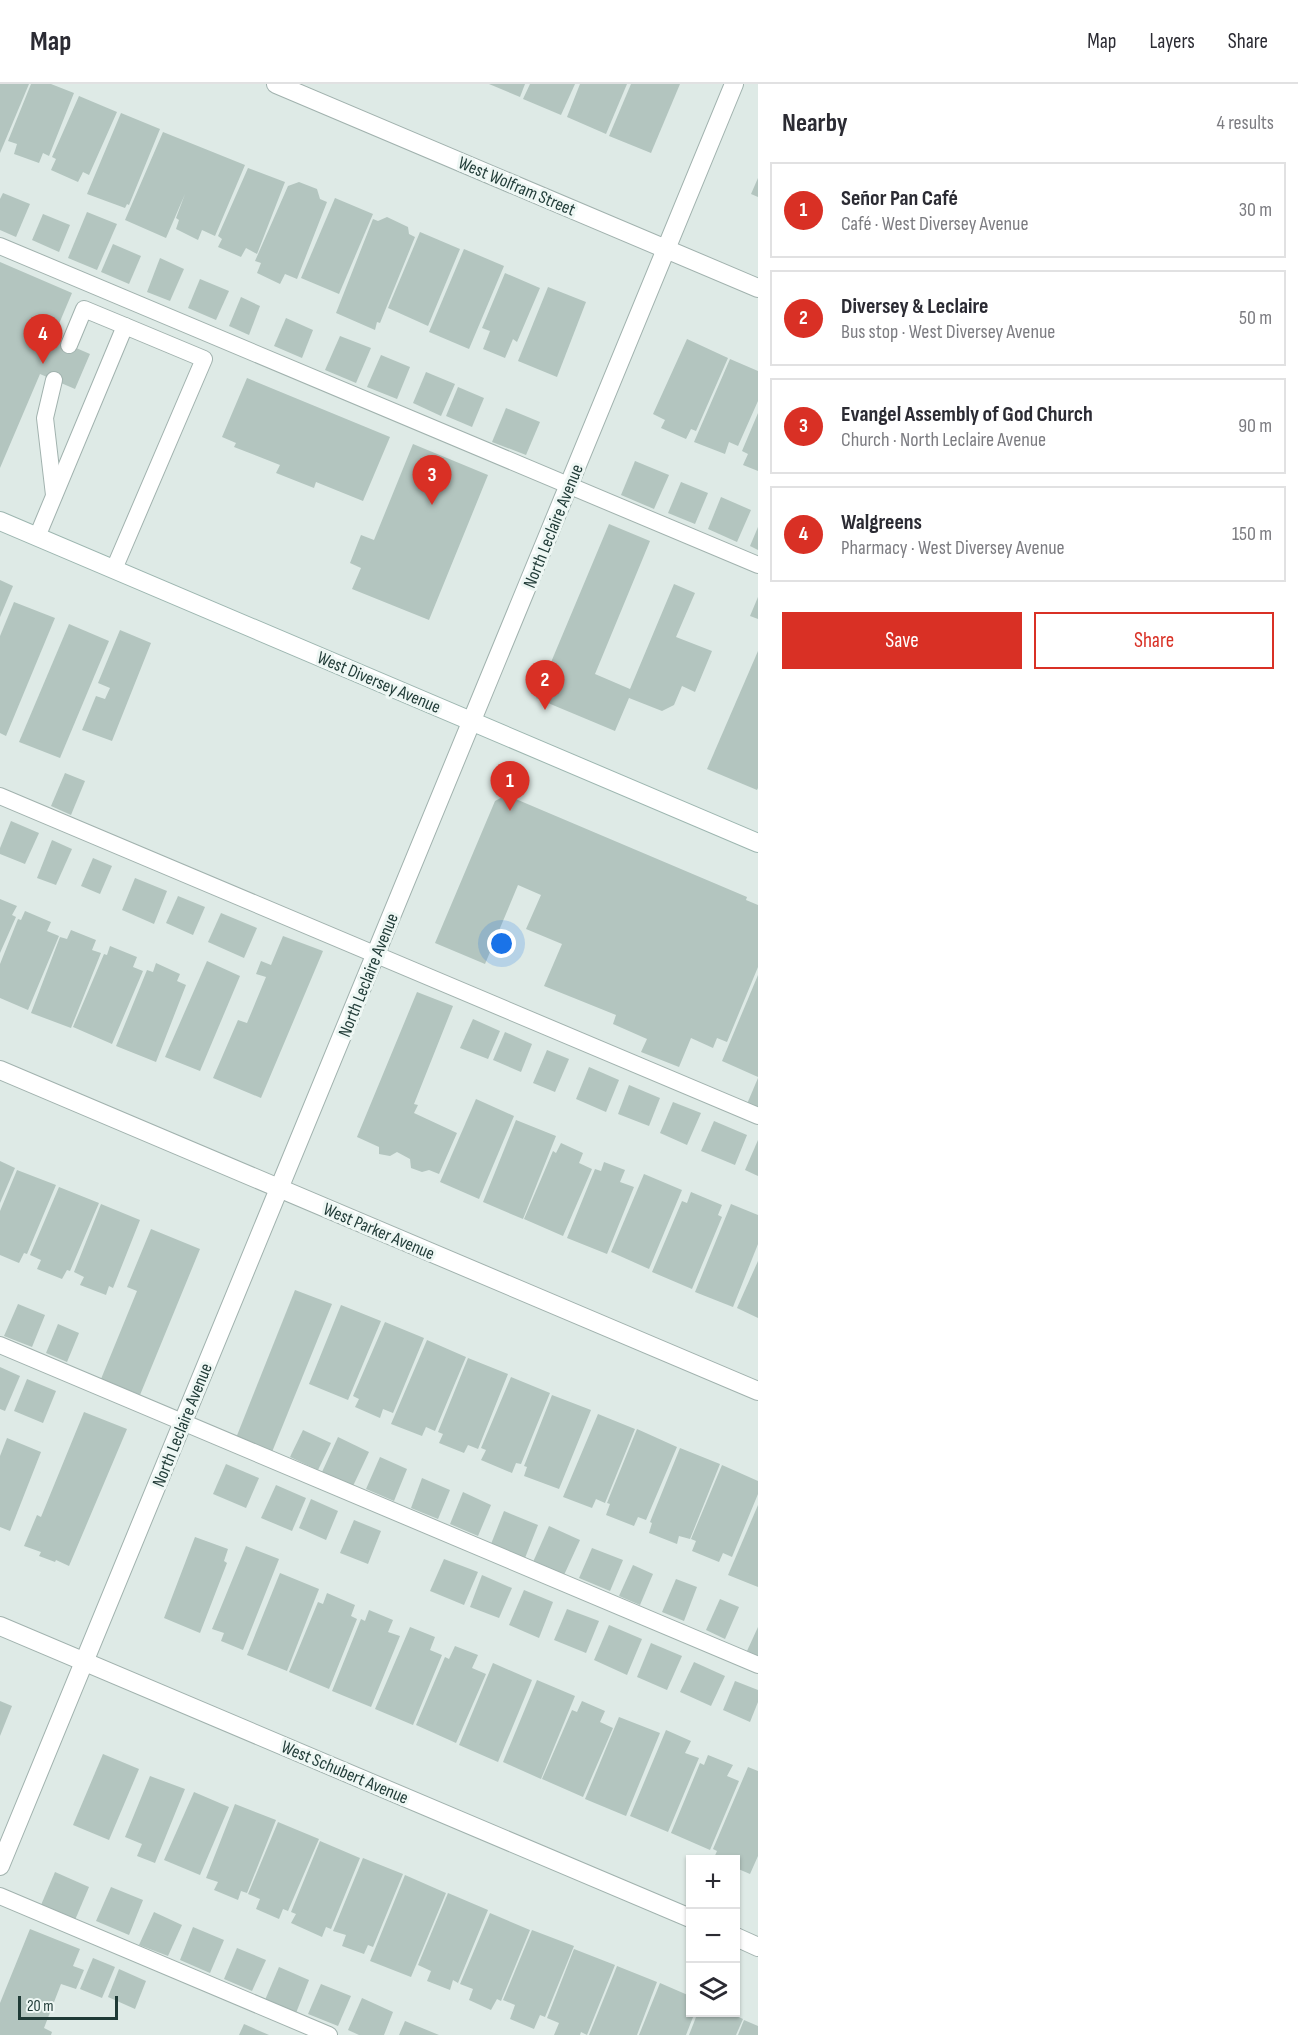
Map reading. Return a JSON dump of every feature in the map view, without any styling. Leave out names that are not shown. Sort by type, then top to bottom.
[{"type":"street","name":"West Wolfram Street","points":[[276,84],[758,288]]},
{"type":"street","name":"North Leclaire Avenue","points":[[0,1866],[734,84]]},
{"type":"street","name":"West Diversey Avenue","points":[[0,521],[758,843]]},
{"type":"street","name":"West Parker Avenue","points":[[0,1070],[758,1391]]},
{"type":"street","name":"West Schubert Avenue","points":[[0,1626],[686,1916]]},
{"type":"street","points":[[740,1939],[758,1947]]},
{"type":"lane","points":[[0,246],[758,565]]},
{"type":"lane","points":[[69,345],[84,309],[204,359],[114,569]]},
{"type":"lane","points":[[37,537],[124,326]]},
{"type":"lane","points":[[54,380],[45,418],[54,495]]},
{"type":"lane","points":[[0,796],[758,1116]]},
{"type":"lane","points":[[0,1345],[758,1665]]},
{"type":"lane","points":[[0,1896],[329,2035]]},
{"type":"building","points":[[0,84],[29,84],[0,153]]},
{"type":"building","points":[[31,84],[51,84],[74,93],[49,156],[43,153],[39,163],[14,154],[17,144],[8,141]]},
{"type":"building","points":[[489,84],[525,84],[520,97]]},
{"type":"building","points":[[530,84],[575,84],[561,115],[523,99]]},
{"type":"building","points":[[580,84],[627,84],[606,134],[567,117]]},
{"type":"building","points":[[631,84],[680,84],[651,153],[609,136]]},
{"type":"building","points":[[79,96],[117,112],[89,175],[83,172],[78,182],[51,170],[56,159],[52,157]]},
{"type":"building","points":[[121,113],[160,129],[129,205],[127,204],[125,208],[87,194]]},
{"type":"building","points":[[163,132],[245,165],[215,236],[202,230],[198,240],[176,229],[179,220],[176,218],[185,194],[166,238],[125,220]]},
{"type":"building","points":[[248,168],[285,182],[257,254],[246,248],[241,257],[218,247],[222,239],[218,236]]},
{"type":"building","points":[[758,178],[758,197],[751,194]]},
{"type":"building","points":[[299,182],[317,189],[320,199],[327,202],[297,279],[285,274],[280,284],[257,273],[261,263],[255,261],[288,186]]},
{"type":"building","points":[[3,193],[30,204],[16,237],[0,230],[0,199]]},
{"type":"building","points":[[335,198],[373,214],[339,294],[301,278]]},
{"type":"building","points":[[87,212],[117,224],[97,270],[68,258]]},
{"type":"building","points":[[43,214],[70,225],[59,252],[32,240]]},
{"type":"building","points":[[387,217],[408,227],[409,234],[415,237],[380,323],[377,322],[375,330],[336,313],[373,219],[378,221]]},
{"type":"building","points":[[420,232],[460,249],[428,326],[388,308]]},
{"type":"building","points":[[113,244],[141,256],[129,284],[101,272]]},
{"type":"building","points":[[464,249],[504,266],[469,349],[429,332]]},
{"type":"building","points":[[160,258],[184,269],[170,301],[147,292]]},
{"type":"building","points":[[0,262],[72,293],[53,338],[90,354],[75,389],[40,374],[0,468]]},
{"type":"building","points":[[505,273],[540,288],[517,342],[513,339],[505,358],[483,349],[490,331],[482,328]]},
{"type":"building","points":[[200,279],[229,291],[216,320],[188,308]]},
{"type":"building","points":[[548,287],[586,302],[557,377],[518,361]]},
{"type":"building","points":[[241,297],[260,306],[249,335],[229,326]]},
{"type":"building","points":[[286,318],[313,330],[302,358],[274,346]]},
{"type":"building","points":[[340,336],[371,348],[356,383],[325,370]]},
{"type":"building","points":[[687,339],[728,358],[696,431],[691,429],[686,439],[661,428],[665,420],[653,414]]},
{"type":"building","points":[[381,355],[410,367],[397,399],[367,387]]},
{"type":"building","points":[[730,359],[758,371],[758,401],[738,446],[729,442],[725,454],[694,442]]},
{"type":"building","points":[[426,372],[455,384],[441,416],[413,403]]},
{"type":"building","points":[[247,378],[390,437],[363,501],[316,482],[314,488],[276,473],[280,465],[234,447],[236,443],[222,437]]},
{"type":"building","points":[[458,387],[484,398],[472,427],[446,416]]},
{"type":"building","points":[[506,408],[540,422],[526,455],[492,442]]},
{"type":"building","points":[[758,413],[758,471],[743,465],[748,454],[742,451]]},
{"type":"building","points":[[413,444],[488,475],[429,620],[352,589],[361,568],[350,563],[361,535],[374,540]]},
{"type":"building","points":[[635,461],[669,475],[654,509],[621,495]]},
{"type":"building","points":[[681,482],[708,493],[695,524],[668,513]]},
{"type":"building","points":[[721,497],[751,510],[737,542],[708,529]]},
{"type":"building","points":[[609,524],[650,541],[595,674],[630,689],[674,584],[695,593],[676,637],[712,651],[695,692],[682,686],[674,705],[662,711],[629,698],[615,731],[536,698]]},
{"type":"building","points":[[758,527],[758,550],[750,546]]},
{"type":"building","points":[[0,580],[13,586],[0,617]]},
{"type":"building","points":[[758,597],[758,619],[750,616]]},
{"type":"building","points":[[14,602],[55,618],[6,736],[0,733],[0,636]]},
{"type":"building","points":[[69,624],[109,641],[60,758],[19,742]]},
{"type":"building","points":[[120,630],[151,643],[112,741],[82,730],[96,696],[105,699],[110,688],[98,683]]},
{"type":"building","points":[[758,651],[758,788],[757,790],[707,769]]},
{"type":"building","points":[[65,773],[85,781],[71,815],[51,806]]},
{"type":"building","points":[[506,795],[747,897],[746,900],[758,905],[758,967],[727,1042],[717,1038],[713,1048],[691,1038],[679,1067],[641,1052],[647,1039],[613,1024],[616,1015],[544,986],[562,944],[526,929],[541,895],[518,885],[485,964],[435,943],[495,801]]},
{"type":"building","points":[[11,821],[39,833],[25,864],[0,854],[0,848]]},
{"type":"building","points":[[52,840],[72,849],[56,885],[37,878]]},
{"type":"building","points":[[93,858],[112,866],[100,894],[81,886]]},
{"type":"building","points":[[135,878],[167,891],[154,924],[122,910]]},
{"type":"building","points":[[178,896],[205,907],[193,935],[166,923]]},
{"type":"building","points":[[0,899],[17,906],[12,915],[16,917],[0,953]]},
{"type":"building","points":[[25,911],[51,922],[47,931],[59,936],[28,1010],[0,998],[0,964],[18,919],[21,920]]},
{"type":"building","points":[[221,913],[257,928],[244,958],[208,942]]},
{"type":"building","points":[[71,930],[96,940],[92,950],[101,953],[71,1028],[31,1013],[60,937],[67,939]]},
{"type":"building","points":[[283,936],[323,951],[261,1098],[213,1078],[238,1020],[247,1023],[266,977],[256,974],[261,961],[271,965]]},
{"type":"building","points":[[110,946],[137,957],[133,967],[143,971],[112,1044],[73,1027],[104,954],[107,955]]},
{"type":"building","points":[[207,961],[240,976],[200,1071],[165,1057]]},
{"type":"building","points":[[156,963],[180,974],[177,981],[186,985],[156,1062],[116,1046],[147,970],[153,972]]},
{"type":"building","points":[[758,975],[758,1077],[722,1061]]},
{"type":"building","points":[[417,992],[453,1006],[414,1104],[418,1105],[414,1113],[457,1133],[439,1174],[429,1170],[422,1172],[411,1168],[410,1159],[397,1152],[390,1156],[379,1154],[379,1147],[357,1137]]},
{"type":"building","points":[[473,1019],[500,1031],[488,1059],[460,1048]]},
{"type":"building","points":[[505,1032],[532,1044],[521,1072],[493,1060]]},
{"type":"building","points":[[547,1050],[569,1059],[555,1092],[533,1083]]},
{"type":"building","points":[[589,1067],[619,1080],[606,1112],[576,1099]]},
{"type":"building","points":[[758,1078],[758,1109],[747,1104]]},
{"type":"building","points":[[629,1085],[660,1098],[649,1126],[618,1114]]},
{"type":"building","points":[[476,1099],[514,1116],[479,1199],[440,1182]]},
{"type":"building","points":[[673,1102],[701,1113],[687,1145],[660,1133]]},
{"type":"building","points":[[516,1120],[556,1136],[523,1219],[483,1202]]},
{"type":"building","points":[[714,1121],[747,1135],[735,1165],[701,1151]]},
{"type":"building","points":[[758,1140],[758,1176],[745,1170]]},
{"type":"building","points":[[561,1143],[583,1153],[579,1163],[592,1169],[563,1236],[524,1219],[553,1151],[556,1153]]},
{"type":"building","points":[[0,1161],[15,1168],[0,1203]]},
{"type":"building","points":[[604,1162],[625,1170],[620,1182],[634,1187],[607,1254],[567,1238],[595,1169],[601,1171]]},
{"type":"building","points":[[17,1170],[56,1185],[27,1254],[24,1253],[19,1263],[0,1255],[0,1211]]},
{"type":"building","points":[[644,1174],[682,1190],[649,1269],[611,1252]]},
{"type":"building","points":[[59,1187],[99,1203],[70,1271],[67,1270],[62,1279],[37,1269],[41,1260],[30,1255]]},
{"type":"building","points":[[691,1192],[722,1205],[718,1215],[722,1217],[692,1289],[652,1272],[682,1201],[687,1203]]},
{"type":"building","points":[[101,1204],[140,1220],[113,1288],[109,1286],[106,1295],[80,1285],[84,1277],[74,1272]]},
{"type":"building","points":[[731,1204],[758,1215],[758,1244],[733,1307],[695,1292]]},
{"type":"building","points":[[151,1229],[200,1249],[140,1395],[101,1379],[137,1291],[127,1287]]},
{"type":"building","points":[[758,1261],[758,1318],[737,1308]]},
{"type":"building","points":[[295,1290],[332,1304],[272,1452],[236,1438]]},
{"type":"building","points":[[18,1304],[45,1315],[32,1347],[4,1336]]},
{"type":"building","points":[[341,1305],[381,1321],[348,1400],[309,1384]]},
{"type":"building","points":[[385,1322],[424,1338],[393,1413],[383,1409],[380,1418],[355,1407],[359,1399],[353,1396]]},
{"type":"building","points":[[58,1324],[79,1333],[67,1362],[46,1353]]},
{"type":"building","points":[[427,1340],[466,1357],[435,1431],[426,1427],[422,1436],[391,1424]]},
{"type":"building","points":[[468,1358],[508,1374],[478,1449],[468,1445],[464,1453],[439,1443],[443,1434],[438,1432]]},
{"type":"building","points":[[0,1367],[20,1376],[5,1411],[0,1409]]},
{"type":"building","points":[[511,1377],[550,1393],[521,1464],[516,1463],[512,1473],[481,1460],[486,1450],[481,1448]]},
{"type":"building","points":[[27,1379],[56,1391],[43,1423],[14,1411]]},
{"type":"building","points":[[552,1395],[591,1410],[559,1489],[524,1476],[527,1467],[524,1466]]},
{"type":"building","points":[[84,1412],[127,1429],[69,1566],[39,1556],[41,1552],[24,1546],[37,1515],[41,1517]]},
{"type":"building","points":[[598,1414],[635,1429],[605,1503],[596,1499],[592,1508],[563,1497]]},
{"type":"building","points":[[637,1429],[677,1447],[646,1520],[638,1517],[634,1526],[606,1515],[610,1504],[607,1503]]},
{"type":"building","points":[[303,1430],[331,1443],[318,1470],[290,1457]]},
{"type":"building","points":[[338,1437],[369,1452],[353,1486],[322,1472]]},
{"type":"building","points":[[7,1438],[41,1452],[10,1531],[0,1527],[0,1456]]},
{"type":"building","points":[[680,1448],[720,1464],[690,1539],[679,1536],[677,1544],[649,1533],[652,1523],[650,1522]]},
{"type":"building","points":[[380,1457],[407,1469],[394,1501],[366,1489]]},
{"type":"building","points":[[226,1464],[259,1478],[246,1508],[213,1494]]},
{"type":"building","points":[[722,1465],[758,1481],[758,1494],[732,1557],[723,1553],[719,1562],[692,1551],[696,1541],[691,1539]]},
{"type":"building","points":[[422,1478],[450,1490],[438,1519],[411,1508]]},
{"type":"building","points":[[276,1485],[306,1498],[292,1531],[261,1518]]},
{"type":"building","points":[[463,1492],[491,1505],[478,1536],[450,1524]]},
{"type":"building","points":[[311,1499],[338,1511],[326,1540],[299,1528]]},
{"type":"building","points":[[758,1505],[758,1587],[728,1575]]},
{"type":"building","points":[[504,1511],[538,1525],[525,1558],[491,1544]]},
{"type":"building","points":[[354,1520],[381,1531],[368,1564],[340,1553]]},
{"type":"building","points":[[549,1526],[580,1540],[564,1575],[533,1562]]},
{"type":"building","points":[[195,1537],[228,1549],[224,1561],[227,1563],[200,1633],[164,1618]]},
{"type":"building","points":[[246,1546],[279,1559],[243,1650],[221,1641],[224,1633],[212,1629]]},
{"type":"building","points":[[592,1548],[623,1560],[610,1591],[579,1578]]},
{"type":"building","points":[[444,1559],[478,1572],[464,1605],[430,1591]]},
{"type":"building","points":[[633,1565],[653,1574],[640,1605],[619,1596]]},
{"type":"building","points":[[280,1573],[319,1589],[287,1671],[247,1655]]},
{"type":"building","points":[[482,1575],[512,1588],[499,1618],[470,1607]]},
{"type":"building","points":[[676,1579],[697,1587],[684,1621],[662,1612]]},
{"type":"building","points":[[524,1590],[553,1602],[539,1638],[509,1625]]},
{"type":"building","points":[[327,1593],[355,1605],[351,1616],[357,1619],[329,1689],[289,1672],[318,1602],[323,1604]]},
{"type":"building","points":[[720,1599],[739,1607],[725,1639],[706,1630]]},
{"type":"building","points":[[567,1609],[599,1621],[586,1653],[554,1640]]},
{"type":"building","points":[[369,1610],[393,1620],[388,1632],[400,1636],[371,1707],[332,1691],[361,1619],[365,1621]]},
{"type":"building","points":[[609,1625],[642,1639],[627,1675],[594,1660]]},
{"type":"building","points":[[410,1627],[435,1637],[430,1650],[442,1655],[413,1725],[375,1709]]},
{"type":"building","points":[[758,1627],[758,1656],[747,1651]]},
{"type":"building","points":[[651,1643],[682,1656],[667,1690],[637,1677]]},
{"type":"building","points":[[455,1646],[478,1655],[472,1668],[486,1674],[456,1743],[416,1725],[445,1657],[449,1659]]},
{"type":"building","points":[[694,1662],[725,1676],[711,1706],[680,1692]]},
{"type":"building","points":[[493,1663],[532,1680],[498,1762],[459,1745]]},
{"type":"building","points":[[537,1680],[575,1696],[541,1779],[503,1762]]},
{"type":"building","points":[[735,1681],[758,1690],[758,1702],[750,1722],[723,1710]]},
{"type":"building","points":[[0,1701],[12,1706],[0,1736]]},
{"type":"building","points":[[582,1701],[605,1711],[600,1722],[613,1728],[583,1797],[542,1779],[572,1710],[577,1712]]},
{"type":"building","points":[[619,1717],[660,1733],[626,1816],[585,1799]]},
{"type":"building","points":[[666,1730],[691,1741],[685,1753],[699,1758],[668,1832],[630,1816]]},
{"type":"building","points":[[103,1754],[139,1769],[109,1840],[73,1825]]},
{"type":"building","points":[[708,1755],[733,1765],[727,1776],[739,1781],[710,1850],[671,1833],[700,1763],[704,1765]]},
{"type":"building","points":[[748,1767],[758,1771],[758,1856],[750,1874],[740,1870],[740,1855],[715,1855],[717,1851],[713,1849]]},
{"type":"building","points":[[150,1776],[185,1789],[155,1863],[137,1856],[142,1844],[125,1837]]},
{"type":"building","points":[[194,1792],[229,1807],[200,1875],[164,1860]]},
{"type":"building","points":[[235,1804],[276,1820],[247,1893],[241,1891],[238,1900],[214,1890],[218,1882],[206,1878]]},
{"type":"building","points":[[278,1822],[319,1839],[288,1911],[283,1909],[279,1919],[256,1909],[260,1899],[248,1894]]},
{"type":"building","points":[[320,1841],[360,1858],[331,1929],[326,1927],[322,1937],[291,1923],[296,1914],[291,1912]]},
{"type":"building","points":[[363,1858],[403,1874],[373,1947],[368,1945],[364,1954],[342,1946],[346,1935],[333,1931]]},
{"type":"building","points":[[55,1872],[89,1887],[75,1920],[41,1905]]},
{"type":"building","points":[[405,1875],[446,1893],[411,1977],[370,1961]]},
{"type":"building","points":[[111,1887],[143,1900],[129,1935],[96,1921]]},
{"type":"building","points":[[448,1893],[488,1910],[458,1983],[453,1980],[450,1990],[427,1981],[431,1971],[418,1965]]},
{"type":"building","points":[[154,1912],[182,1925],[168,1956],[139,1945]]},
{"type":"building","points":[[490,1913],[530,1930],[501,2001],[497,1999],[491,2010],[469,2000],[473,1989],[460,1984]]},
{"type":"building","points":[[193,1927],[224,1940],[210,1973],[180,1960]]},
{"type":"building","points":[[30,1929],[80,1949],[73,1966],[84,1970],[76,1989],[61,1984],[44,2028],[52,2032],[51,2035],[0,2035],[0,2003]]},
{"type":"building","points":[[532,1930],[574,1946],[545,2017],[540,2015],[534,2029],[510,2019],[515,2005],[503,2000]]},
{"type":"building","points":[[237,1948],[266,1960],[252,1991],[224,1979]]},
{"type":"building","points":[[574,1949],[615,1965],[587,2035],[581,2032],[580,2035],[554,2035],[559,2023],[547,2018]]},
{"type":"building","points":[[93,1958],[115,1967],[102,1998],[80,1989]]},
{"type":"building","points":[[617,1966],[657,1982],[637,2035],[589,2035]]},
{"type":"building","points":[[279,1967],[309,1980],[296,2013],[265,2000]]},
{"type":"building","points":[[119,1969],[146,1981],[135,2009],[108,1997]]},
{"type":"building","points":[[660,1983],[686,1994],[686,2017],[693,2017],[686,2035],[639,2035]]},
{"type":"building","points":[[321,1984],[351,1996],[338,2026],[308,2014]]},
{"type":"building","points":[[362,1998],[393,2012],[384,2035],[359,2035],[348,2030]]},
{"type":"building","points":[[696,2017],[739,2017],[743,2019],[736,2035],[689,2035]]},
{"type":"building","points":[[744,2020],[758,2026],[758,2035],[738,2035]]},
{"type":"building","points":[[405,2021],[439,2035],[399,2035]]},
{"type":"building","points":[[244,2024],[269,2035],[239,2035]]},
{"type":"place","name":"Walgreens","points":[[43,364]]},
{"type":"place","name":"Evangel Assembly of God Church","points":[[432,505]]},
{"type":"place","name":"Diversey & Leclaire","points":[[545,710]]},
{"type":"place","name":"Señor Pan Café","points":[[510,811]]}]
